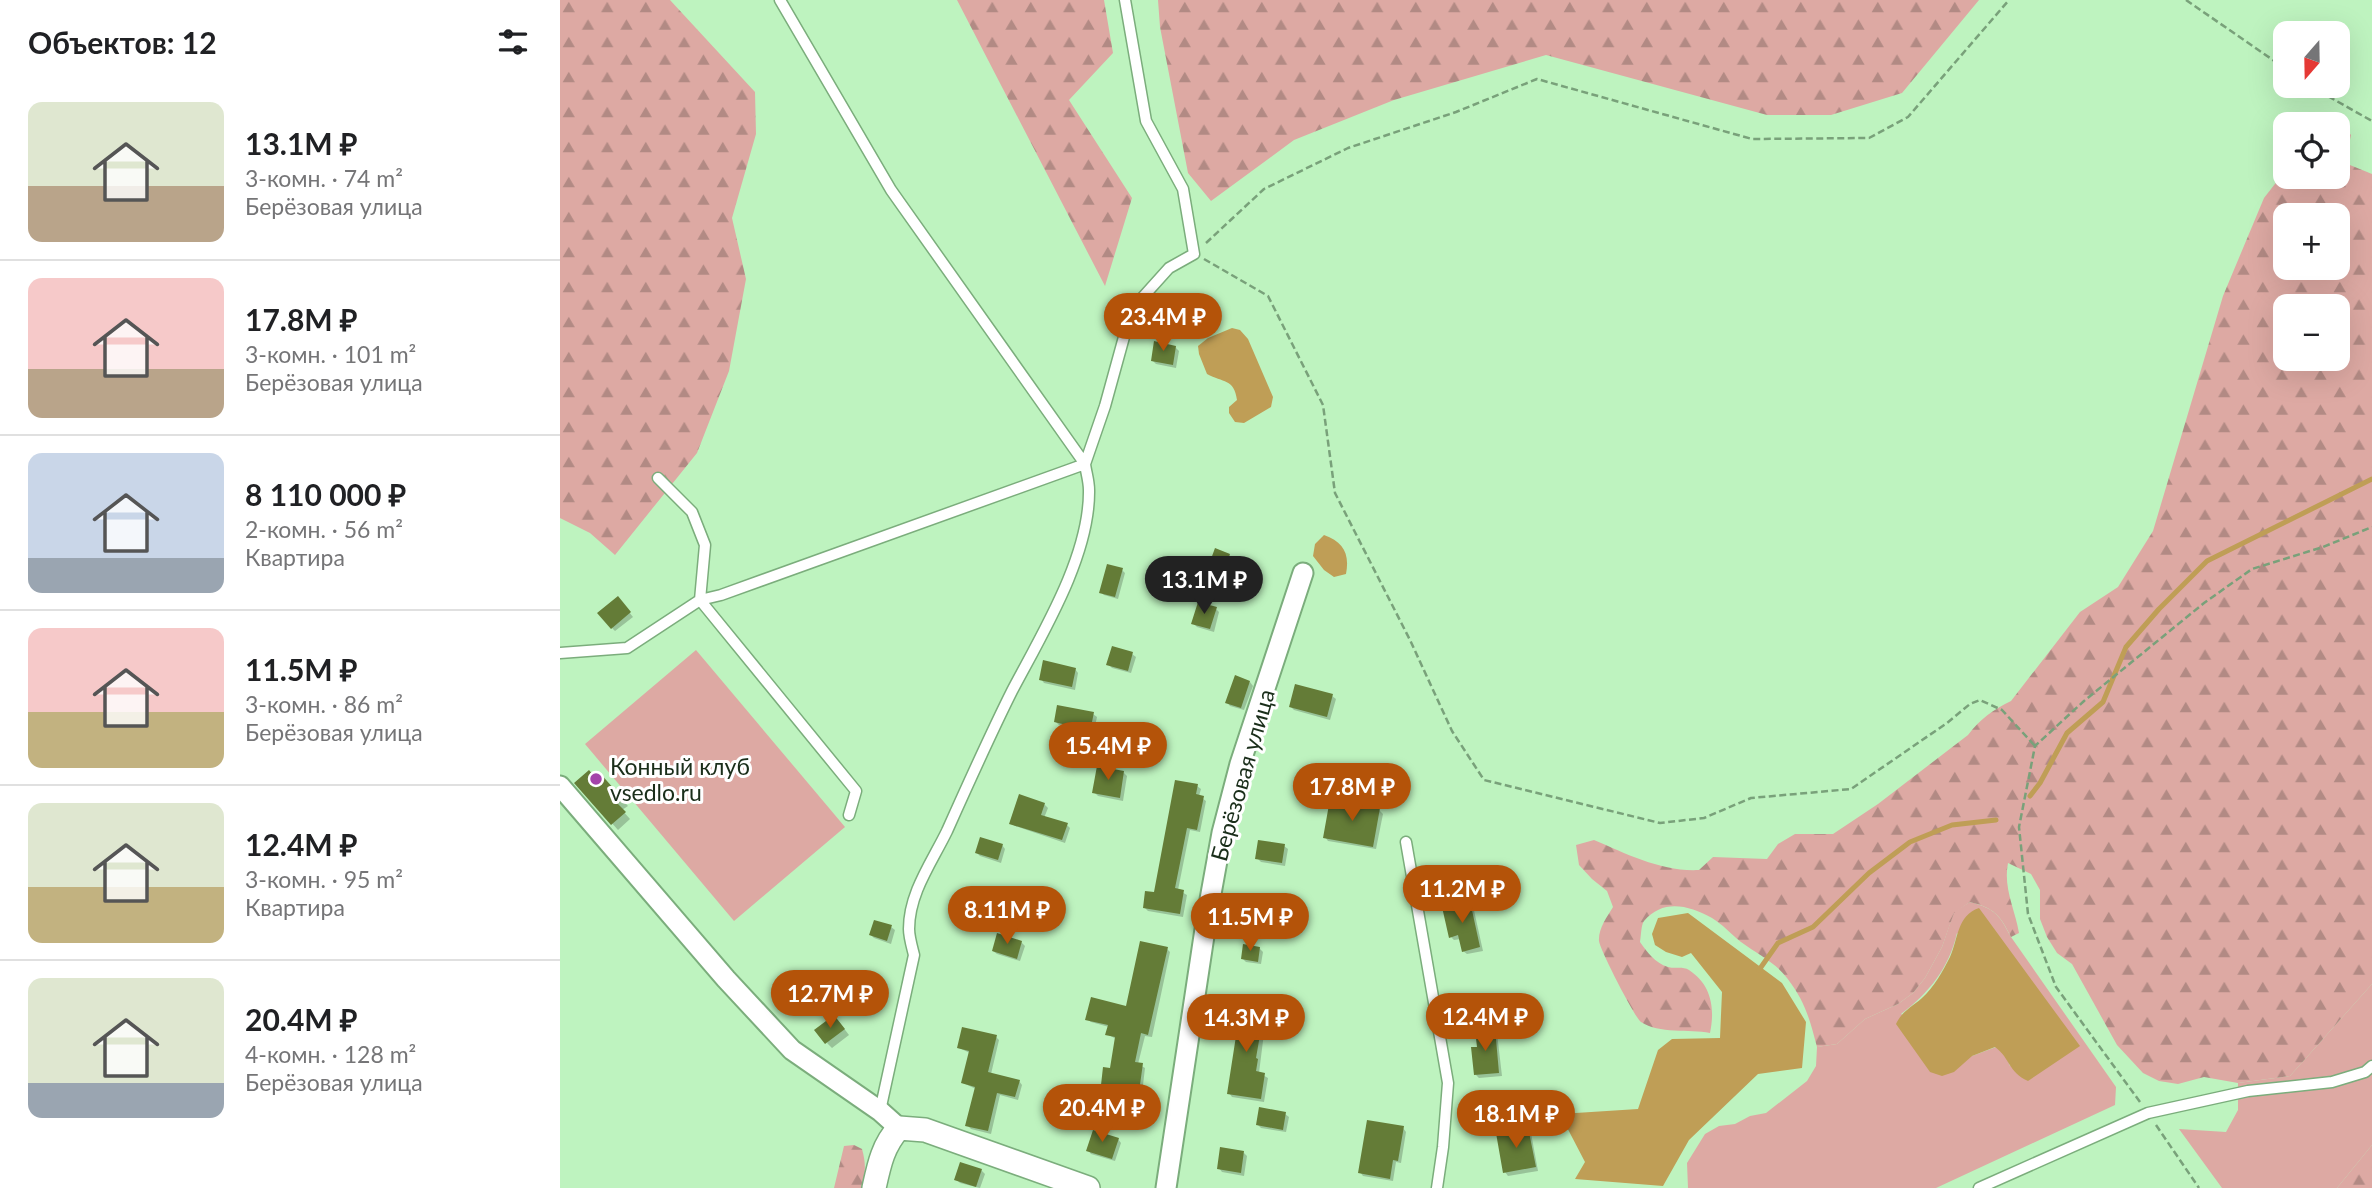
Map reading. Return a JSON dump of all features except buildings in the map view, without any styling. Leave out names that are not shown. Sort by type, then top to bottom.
[{"type":"street","name":"Берёзовая улица","points":[[1166,1188],[1222,833],[1240,764],[1303,573]]},
{"type":"street","points":[[560,786],[726,979],[792,1050],[880,1111],[899,1128]]},
{"type":"street","points":[[874,1188],[881,1157],[890,1138],[899,1128],[909,1127],[925,1130],[1088,1188]]},
{"type":"lane","points":[[780,0],[891,190],[1085,464],[1090,489],[1084,531],[1068,580],[913,902],[909,930],[914,955],[880,1111]]},
{"type":"lane","points":[[1085,464],[1124,337],[1142,299],[1169,268],[1194,254],[1183,190],[1146,121],[1125,0]]},
{"type":"lane","points":[[560,653],[627,648],[700,600],[721,595],[1085,464]]},
{"type":"lane","points":[[658,478],[692,512],[705,545],[700,600],[856,791],[849,815]]},
{"type":"lane","points":[[1406,842],[1448,1083],[1437,1188]]},
{"type":"lane","points":[[1979,1188],[2148,1113],[2248,1091],[2332,1082],[2365,1072],[2372,1066]]},
{"type":"path","points":[[2009,0],[1908,117],[1869,138],[1752,139],[1537,79],[1456,112],[1348,148],[1264,189],[1194,254],[1268,296],[1323,405],[1335,493],[1410,640],[1452,731],[1483,780],[1660,823],[1704,818],[1751,799],[1851,789],[1970,704],[1980,700],[2002,709],[2035,746]]},
{"type":"path","points":[[2186,0],[2273,60]]},
{"type":"path","points":[[2330,98],[2372,121]]},
{"type":"path","points":[[2199,1188],[2056,987],[2028,914],[2019,827],[2035,746],[2204,603],[2252,569],[2323,547],[2372,527]]},
{"type":"green space","points":[[560,0],[670,0],[755,92],[756,134],[732,218],[746,279],[729,371],[697,453],[615,555],[590,533],[560,518]]},
{"type":"green space","points":[[957,0],[1104,0],[1113,53],[1069,100],[1132,198],[1105,286]]},
{"type":"green space","points":[[1158,0],[1979,0],[1902,93],[1831,115],[1767,115],[1546,55],[1394,100],[1294,140],[1211,201],[1188,173],[1160,27]]},
{"type":"green space","points":[[2350,165],[2372,174],[2372,984],[2290,1076],[2238,1083],[2204,1077],[2178,1084],[2159,1081],[2143,1073],[2117,1045],[2072,964],[2057,953],[2047,937],[2040,919],[2040,890],[2031,874],[2008,863],[2008,890],[2019,933],[2011,937],[1995,914],[1970,902],[1954,913],[1942,947],[1925,978],[1913,993],[1898,1004],[1865,1019],[1837,1044],[1817,1047],[1803,1003],[1777,967],[1712,918],[1685,907],[1668,907],[1651,914],[1644,921],[1640,942],[1659,963],[1687,969],[1703,983],[1712,1006],[1710,1033],[1665,1030],[1641,1022],[1618,983],[1599,941],[1601,928],[1613,907],[1607,891],[1579,865],[1576,845],[1594,840],[1645,861],[1685,870],[1699,870],[1713,857],[1767,859],[1778,844],[1795,834],[1833,834],[1878,804],[1968,735],[1988,715],[2011,701],[2080,612],[2118,587],[2153,531],[2223,296],[2264,198],[2273,186],[2273,189],[2350,189]]},
{"type":"green space","points":[[696,650],[845,827],[734,921],[585,744]]},
{"type":"green space","points":[[1970,902],[1991,910],[1999,918],[2116,1087],[2115,1105],[1936,1188],[1688,1188],[1687,1163],[1705,1134],[1719,1126],[1735,1124],[1750,1116],[1766,1113],[1807,1081],[1816,1066],[1817,1047],[1837,1044],[1865,1019],[1898,1004],[1913,993],[1925,978],[1942,947],[1954,912]],"holes":[[[1957,933],[2035,988],[2079,1046],[2010,1066],[2005,1054],[1996,1047],[1972,1056],[1901,1014],[1936,979],[1949,957]]]},
{"type":"green space","points":[[2372,984],[2372,1145],[2337,1188],[2222,1188],[2179,1129],[2226,1132],[2238,1110],[2238,1083],[2290,1076]]},
{"type":"green space","points":[[854,1145],[862,1149],[864,1159],[865,1173],[861,1188],[834,1188],[844,1146]]},
{"type":"green space","points":[[2372,1145],[2372,1188],[2337,1188]]},
{"type":"shaded area","points":[[1232,328],[1240,330],[1248,339],[1273,397],[1271,407],[1244,423],[1235,422],[1229,413],[1229,407],[1237,400],[1233,388],[1227,382],[1207,374],[1199,354],[1198,346],[1208,338]]},
{"type":"shaded area","points":[[1324,535],[1344,549],[1347,560],[1346,574],[1334,577],[1324,570],[1313,556],[1315,544]]},
{"type":"shaded area","points":[[1979,908],[2080,1046],[2028,1081],[2017,1074],[1995,1047],[1972,1056],[1954,1072],[1942,1076],[1930,1072],[1896,1024],[1904,1012],[1934,984],[1950,957],[1962,922],[1972,911]]},
{"type":"shaded area","points":[[1688,913],[1782,983],[1806,1022],[1802,1068],[1758,1074],[1689,1140],[1663,1186],[1575,1179],[1585,1162],[1560,1114],[1638,1109],[1658,1050],[1672,1039],[1720,1038],[1722,992],[1691,953],[1682,957],[1666,952],[1655,945],[1652,934],[1658,918]]},
{"type":"waterway","points":[[2030,796],[2067,733],[2103,702],[2126,647],[2207,561],[2372,479]]},
{"type":"waterway","points":[[1759,970],[1778,943],[1813,927],[1869,873],[1910,842],[1952,825],[1996,820]]},
{"type":"place","name":"Конный клуб vsedlo.ru","points":[[596,779]]}]
